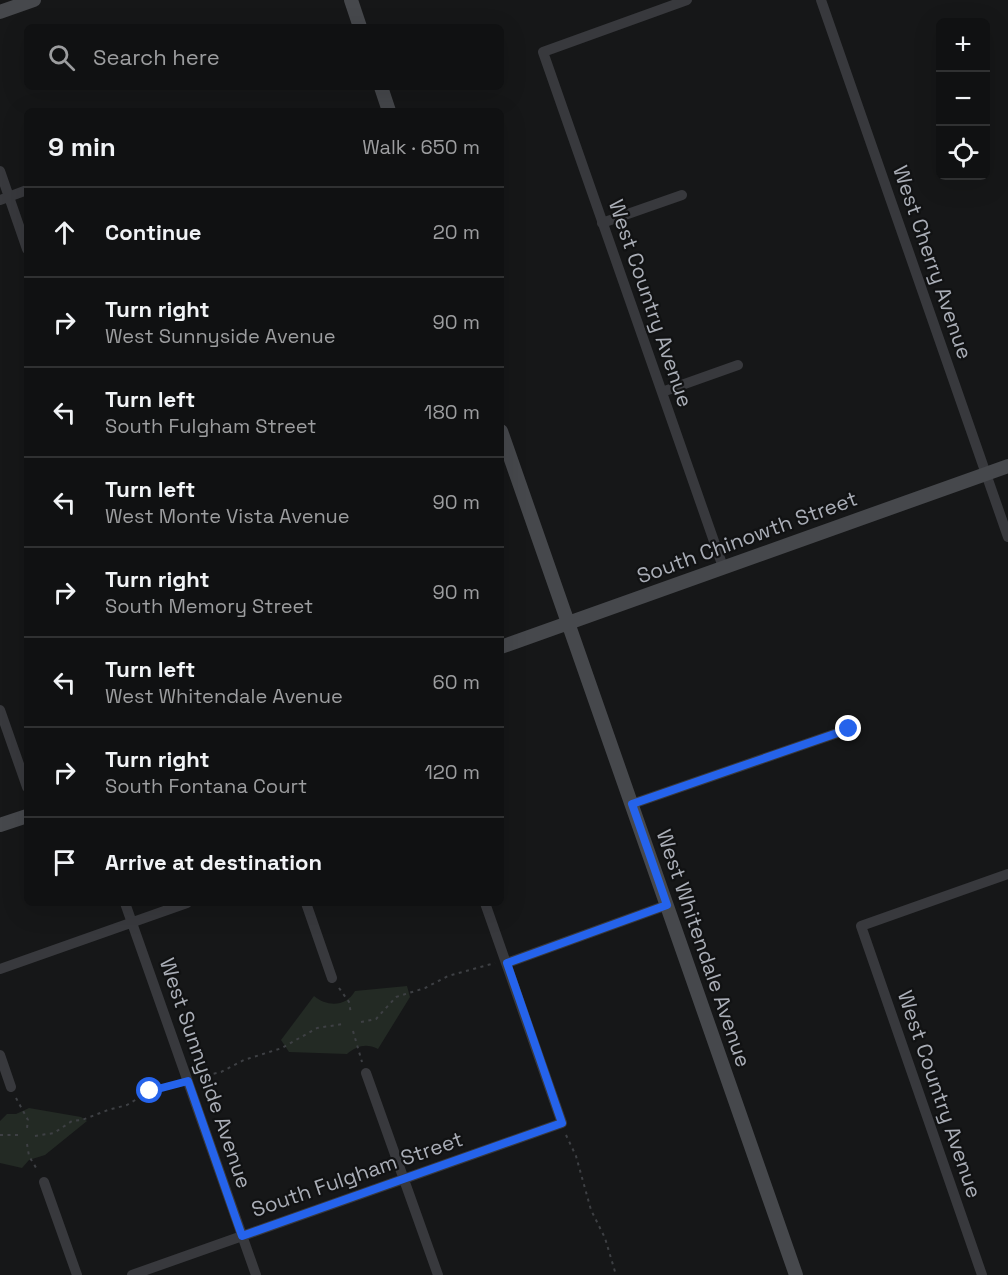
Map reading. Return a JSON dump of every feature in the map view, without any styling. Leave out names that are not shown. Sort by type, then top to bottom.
[{"type":"street","points":[[0,12],[34,0]]},
{"type":"street","points":[[351,0],[359,24]]},
{"type":"street","name":"West Country Avenue","points":[[687,0],[543,52],[723,567]]},
{"type":"street","name":"West Cherry Avenue","points":[[821,0],[1008,537]]},
{"type":"street","points":[[382,90],[388,108]]},
{"type":"street","points":[[0,171],[4,198],[24,242]]},
{"type":"street","points":[[4,198],[24,191]]},
{"type":"street","points":[[602,223],[682,195]]},
{"type":"street","points":[[662,392],[738,365]]},
{"type":"street","name":"West Whitendale Avenue","points":[[504,440],[796,1275]]},
{"type":"street","name":"South Chinowth Street","points":[[504,646],[1008,466]]},
{"type":"street","points":[[0,710],[24,778]]},
{"type":"street","points":[[632,804],[849,729]]},
{"type":"street","points":[[0,825],[24,817]]},
{"type":"street","name":"West Country Avenue","points":[[982,1275],[861,926],[1008,874]]},
{"type":"street","points":[[507,963],[667,905]]},
{"type":"street","name":"West Sunnyside Avenue","points":[[126,906],[256,1275]]},
{"type":"street","points":[[0,969],[180,906]]},
{"type":"street","points":[[307,906],[332,978]]},
{"type":"street","points":[[486,906],[562,1123]]},
{"type":"street","points":[[0,1055],[11,1087]]},
{"type":"street","points":[[366,1073],[438,1275]]},
{"type":"street","name":"South Fulgham Street","points":[[132,1275],[562,1123]]},
{"type":"street","points":[[44,1182],[77,1275]]},
{"type":"path","points":[[362,1022],[375,1019],[396,997],[425,988],[448,975],[492,962],[507,963]]},
{"type":"path","points":[[332,978],[349,1002],[351,1014]]},
{"type":"path","points":[[35,1136],[54,1133],[72,1121],[122,1107],[150,1091],[220,1072],[244,1060],[282,1048],[317,1028],[343,1024]]},
{"type":"path","points":[[354,1031],[366,1073]]},
{"type":"path","points":[[11,1087],[28,1120],[27,1128]]},
{"type":"path","points":[[562,1123],[576,1156],[591,1210],[604,1238],[616,1275]]},
{"type":"path","points":[[0,1135],[19,1135]]},
{"type":"path","points":[[27,1144],[29,1156],[44,1182]]},
{"type":"shaded area","points":[[407,986],[410,997],[378,1049],[362,1046],[347,1054],[289,1052],[281,1040],[314,996],[319,1000],[336,1004],[347,1000],[355,991]]},
{"type":"shaded area","points":[[29,1108],[81,1117],[87,1121],[45,1155],[29,1160],[22,1168],[0,1163],[0,1121],[7,1114],[16,1114]]},
{"type":"route","points":[[150,1091],[188,1081],[242,1236],[562,1123],[507,963],[667,905],[632,804],[849,729]]}]
